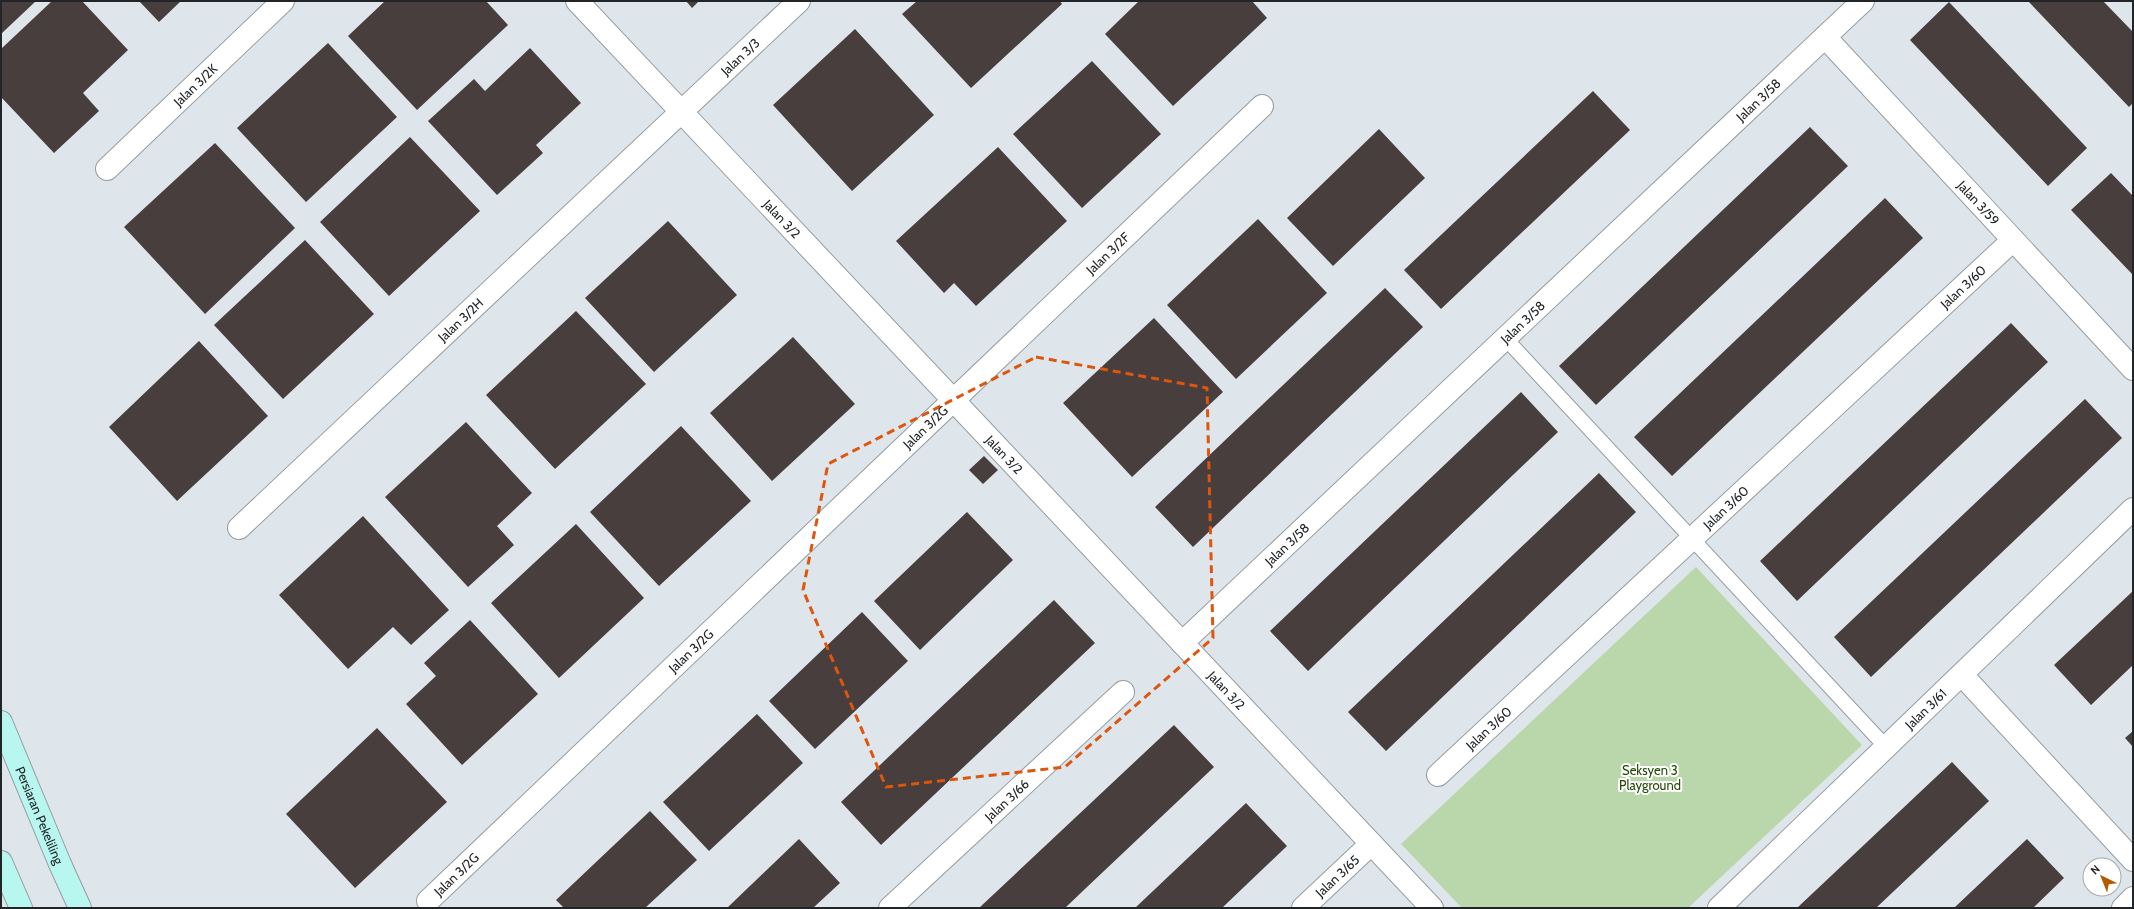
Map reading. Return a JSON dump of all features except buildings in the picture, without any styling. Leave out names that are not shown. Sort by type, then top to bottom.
[{"type":"main road","name":"Persiaran Pekeliling","points":[[1,722],[60,864],[80,908]]},
{"type":"main road","points":[[1,862],[21,908]]},
{"type":"street","name":"Jalan 3/2K","points":[[107,169],[283,1]]},
{"type":"street","name":"Jalan 3/2","points":[[577,1],[1432,908]]},
{"type":"street","name":"Jalan 3/3","points":[[681,112],[799,1]]},
{"type":"street","name":"Jalan 3/58","points":[[1182,643],[1863,1]]},
{"type":"street","name":"Jalan 3/59","points":[[1825,37],[2133,369]]},
{"type":"street","name":"Jalan 3/2F","points":[[953,400],[1262,106]]},
{"type":"street","name":"Jalan 3/2H","points":[[239,528],[681,112]]},
{"type":"street","name":"Jalan 3/60","points":[[1438,775],[2013,240]]},
{"type":"street","name":"Jalan 3/2G","points":[[428,901],[953,400]]},
{"type":"street","name":"Jalan 3/61","points":[[1719,908],[2133,509]]},
{"type":"street","points":[[1962,675],[2133,860]]},
{"type":"street","name":"Jalan 3/66","points":[[896,906],[1123,692]]},
{"type":"street","name":"Jalan 3/65","points":[[1303,908],[1371,844]]},
{"type":"street","points":[[2123,908],[2133,898]]},
{"type":"lane","points":[[1505,338],[1886,747]]},
{"type":"highlighted area","points":[[1036,357],[1207,388],[1213,638],[1065,767],[886,787],[803,590],[828,464]]},
{"type":"green space","name":"Seksyen 3 Playground","points":[[1696,567],[1862,745],[1688,908],[1462,908],[1401,844]]}]
